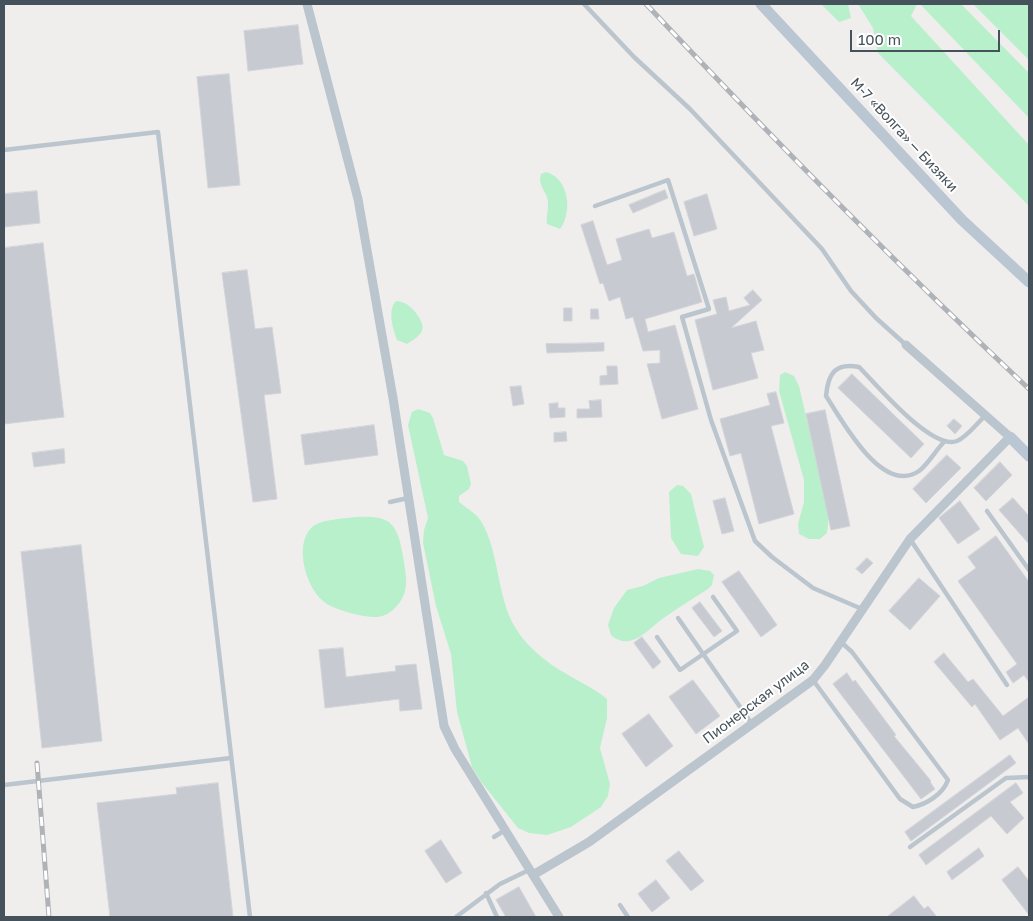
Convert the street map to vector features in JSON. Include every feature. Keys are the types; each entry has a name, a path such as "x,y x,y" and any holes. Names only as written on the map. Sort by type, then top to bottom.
{"main road":[{"name":"М-7 «Волга» — Бизяки","path":"761,4 962,220 1029,282"},
{"path":"1010,437 1029,456"}],"street":[{"path":"307,4 358,199 444,726 455,748 559,917"},
{"path":"906,345 1010,437"},
{"name":"Пионерская улица","path":"531,873 589,842 813,680 910,540 1010,437"}],"lane":[{"path":"584,4 634,57 690,108 822,249 851,291 906,345"},
{"path":"4,150 158,132 250,917"},
{"path":"595,206 668,180 709,309 682,317 711,420 755,541 772,557 813,588 862,608"},
{"path":"944,442 919,471 906,476 881,469 871,460 826,396 827,382 836,369 847,365 859,367 927,433 944,442 958,441 986,415"},
{"path":"390,502 408,498"},
{"path":"987,511 1029,570"},
{"path":"910,540 1007,685"},
{"path":"657,637 680,670 737,631 713,597"},
{"path":"678,618 752,724"},
{"path":"813,680 900,799 912,808 923,805 945,789 948,780 852,652 841,642"},
{"path":"4,785 231,758"},
{"path":"910,847 1006,778 1029,777"},
{"path":"494,837 505,830"},
{"path":"456,917 486,893 531,873"},
{"path":"486,893 497,917"},
{"path":"620,905 628,917"}],"green space":[{"path":"821,4 848,4 851,18 839,22"},
{"path":"858,4 917,4 911,16 1029,145 1029,206 878,53 873,28"},
{"path":"920,4 961,4 1029,73 1029,118"},
{"path":"973,4 1029,4 1029,60"},
{"path":"546,172 554,175 560,181 566,196 567,214 560,229 547,224 548,200 540,179 541,174"},
{"path":"396,301 410,306 422,323 423,327 420,334 407,344 397,340 393,325 391,315"},
{"path":"785,372 794,376 799,386 829,516 827,533 820,539 809,539 799,534 798,524 804,502 804,480 779,391 780,375"},
{"path":"418,409 430,413 433,418 444,455 463,461 467,466 471,484 469,489 459,496 459,502 477,516 490,540 504,601 519,634 530,647 551,664 607,699 607,718 600,748 610,784 608,796 601,807 571,827 547,835 529,833 518,828 482,783 472,767 457,712 451,654 436,606 423,543 424,530 428,518 408,425 412,412"},
{"path":"677,485 683,486 691,494 704,547 698,556 681,554 671,538 669,492"},
{"path":"355,517 374,517 383,519 391,524 396,531 403,556 406,584 403,597 394,609 380,617 358,615 341,610 323,601 312,586 304,566 303,545 311,528 325,521"},
{"path":"698,569 710,571 714,575 712,585 708,589 670,613 640,637 626,641 618,640 611,635 608,625 614,608 627,590 643,586 659,578"}],"building":[{"path":"298,25 303,64 248,71 244,31"},
{"path":"229,74 240,185 208,188 197,77"},
{"path":"665,190 668,198 633,213 629,205"},
{"path":"37,191 40,223 4,227 4,194"},
{"path":"707,194 717,229 694,236 684,202"},
{"path":"593,221 607,265 622,260 616,239 649,229 652,238 674,232 687,276 694,274 702,302 645,319 648,332 675,325 698,409 662,419 647,364 660,363 660,350 643,351 633,317 626,319 620,297 609,301 603,283 600,284 581,225"},
{"path":"43,243 64,417 4,424 4,248"},
{"path":"247,270 255,329 272,327 281,393 264,395 277,499 253,502 222,273"},
{"path":"753,290 762,300 731,328 756,321 764,350 751,353 758,378 713,390 695,320 717,314 713,300 726,297 729,311 750,305 744,298"},
{"path":"564,308 572,308 572,321 564,321"},
{"path":"591,309 598,309 599,319 591,319"},
{"path":"604,343 604,351 547,353 546,344"},
{"path":"607,366 617,366 618,384 600,385 600,376 607,375"},
{"path":"852,374 924,444 911,458 838,388"},
{"path":"521,386 524,404 513,406 510,387"},
{"path":"776,392 784,423 771,426 794,514 759,524 741,453 730,456 720,419 770,405 767,394"},
{"path":"601,400 602,417 577,418 577,409 590,409 589,401"},
{"path":"558,403 558,408 565,408 565,417 550,418 549,404"},
{"path":"825,410 850,526 831,530 806,414"},
{"path":"954,419 962,426 955,434 947,426"},
{"path":"374,425 378,455 305,465 301,435"},
{"path":"566,432 567,441 554,442 554,433"},
{"path":"64,449 65,463 34,467 32,453"},
{"path":"947,455 961,468 926,503 913,489"},
{"path":"1000,462 1012,475 986,501 974,488"},
{"path":"725,498 734,531 722,534 713,501"},
{"path":"1013,498 1029,516 1029,544 999,510"},
{"path":"960,501 980,529 958,544 939,518"},
{"path":"996,536 1029,582 1029,682 1024,675 1013,683 1006,672 1017,664 958,581 976,568 968,557"},
{"path":"81,545 102,741 42,748 21,552"},
{"path":"867,558 873,563 862,574 856,569"},
{"path":"739,571 777,625 761,637 722,582"},
{"path":"919,578 940,596 910,630 889,611"},
{"path":"700,602 722,631 714,637 692,608"},
{"path":"642,637 661,662 653,669 634,643"},
{"path":"343,648 346,677 396,671 395,666 416,664 422,709 400,711 399,699 325,708 319,650"},
{"path":"944,653 968,682 973,679 1003,716 1029,697 1029,744 1018,728 1000,740 975,704 972,707 934,662"},
{"path":"847,673 853,682 855,680 896,735 894,736 931,781 935,789 921,799 833,684"},
{"path":"693,680 720,716 696,734 669,697"},
{"path":"649,714 673,746 646,767 622,734"},
{"path":"1010,755 1016,763 911,841 905,832"},
{"path":"218,783 233,917 110,917 97,803 177,794 176,788"},
{"path":"1016,783 1023,793 1010,802 1024,818 1007,834 991,816 926,865 919,855"},
{"path":"441,840 462,873 446,883 425,851"},
{"path":"979,848 984,856 952,880 947,872"},
{"path":"679,851 704,881 691,891 666,861"},
{"path":"1018,867 1029,881 1029,915 1002,880"},
{"path":"656,880 670,898 652,912 638,894"},
{"path":"519,887 536,917 506,917 496,900"},
{"path":"914,896 924,909 928,906 937,917 887,917"}],"railway":[{"path":"646,4 834,200 1029,389"},
{"path":"37,763 49,917"}]}
